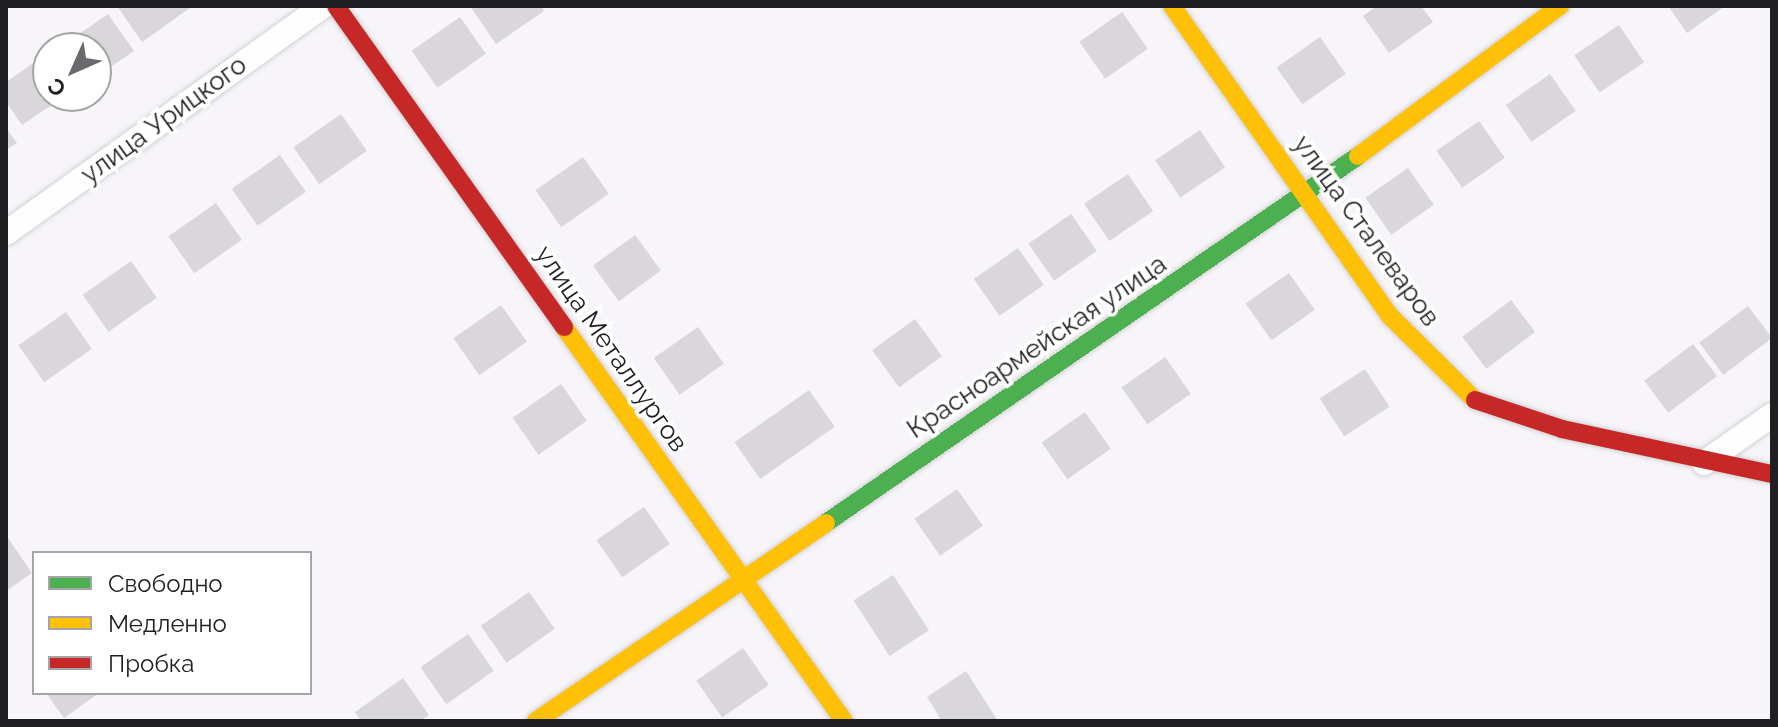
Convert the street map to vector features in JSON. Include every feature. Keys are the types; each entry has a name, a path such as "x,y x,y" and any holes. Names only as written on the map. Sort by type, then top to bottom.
{"street":[{"name":"улица Урицкого","path":"6,233 323,6"},
{"name":"улица Металлургов","path":"336,6 844,721"},
{"name":"улица Сталеваров","path":"1172,6 1307,194 1389,315 1470,398 1562,429 1704,463 1772,474"},
{"name":"Красноармейская улица","path":"536,721 1307,194 1560,6"},
{"path":"1704,463 1772,415"}],"building":[{"path":"117,6 189,6 190,8 142,42"},
{"path":"470,6 541,6 544,11 496,44"},
{"path":"1377,6 1421,6 1433,22 1389,53 1363,16"},
{"path":"1668,6 1725,6 1687,33"},
{"path":"1122,12 1148,49 1105,79 1079,42"},
{"path":"108,14 134,51 112,66 112,32 82,32"},
{"path":"460,17 486,54 437,88 412,51"},
{"path":"1619,25 1644,62 1599,93 1574,55"},
{"path":"1320,37 1346,74 1302,104 1277,67"},
{"path":"32,64 32,112 41,112 22,125 6,102 6,82"},
{"path":"1550,74 1576,111 1532,142 1506,105"},
{"path":"341,114 367,151 319,184 293,147"},
{"path":"1479,121 1505,158 1462,188 1436,151"},
{"path":"6,128 17,143 6,150"},
{"path":"1200,130 1225,167 1180,198 1155,160"},
{"path":"280,155 306,192 257,226 232,189"},
{"path":"583,157 609,194 561,227 535,190"},
{"path":"1408,168 1434,205 1391,235 1365,198"},
{"path":"1128,174 1153,211 1109,241 1084,204"},
{"path":"216,203 242,240 194,273 168,236"},
{"path":"1071,214 1097,251 1054,281 1028,244"},
{"path":"635,235 661,271 619,301 593,266"},
{"path":"1018,248 1044,285 1000,316 974,279"},
{"path":"131,261 157,298 108,332 83,295"},
{"path":"1289,273 1315,310 1271,340 1246,303"},
{"path":"1511,300 1535,332 1486,369 1462,337"},
{"path":"501,305 527,342 479,375 453,338"},
{"path":"1748,306 1772,338 1723,375 1699,343"},
{"path":"66,312 92,349 44,382 18,345"},
{"path":"915,319 942,356 899,387 872,350"},
{"path":"698,327 724,364 680,395 654,358"},
{"path":"1693,344 1717,376 1668,413 1644,381"},
{"path":"1165,357 1191,394 1147,424 1122,387"},
{"path":"1365,369 1390,407 1344,436 1320,398"},
{"path":"561,384 587,421 538,455 513,418"},
{"path":"809,390 835,427 760,479 734,442"},
{"path":"1085,412 1111,449 1067,479 1042,442"},
{"path":"957,489 983,526 940,556 914,519"},
{"path":"644,507 670,544 622,577 596,540"},
{"path":"6,535 32,573 6,591"},
{"path":"893,575 929,630 890,656 854,601"},
{"path":"529,592 555,629 506,663 481,626"},
{"path":"468,634 494,671 446,704 420,667"},
{"path":"743,648 769,685 722,718 696,681"},
{"path":"966,671 998,721 942,721 927,697"},
{"path":"403,678 429,715 420,721 361,721 355,712"},
{"path":"47,695 96,695 64,718"}],"traffic: fast":[{"path":"826,523 1358,156"}],"traffic: slow":[{"path":"1172,6 1389,315 1475,400"},
{"path":"1358,156 1560,6"},
{"path":"564,327 844,721"},
{"path":"536,721 826,523"}],"traffic: jam":[{"path":"336,6 564,327"},
{"path":"1475,400 1562,429 1772,474"}]}
